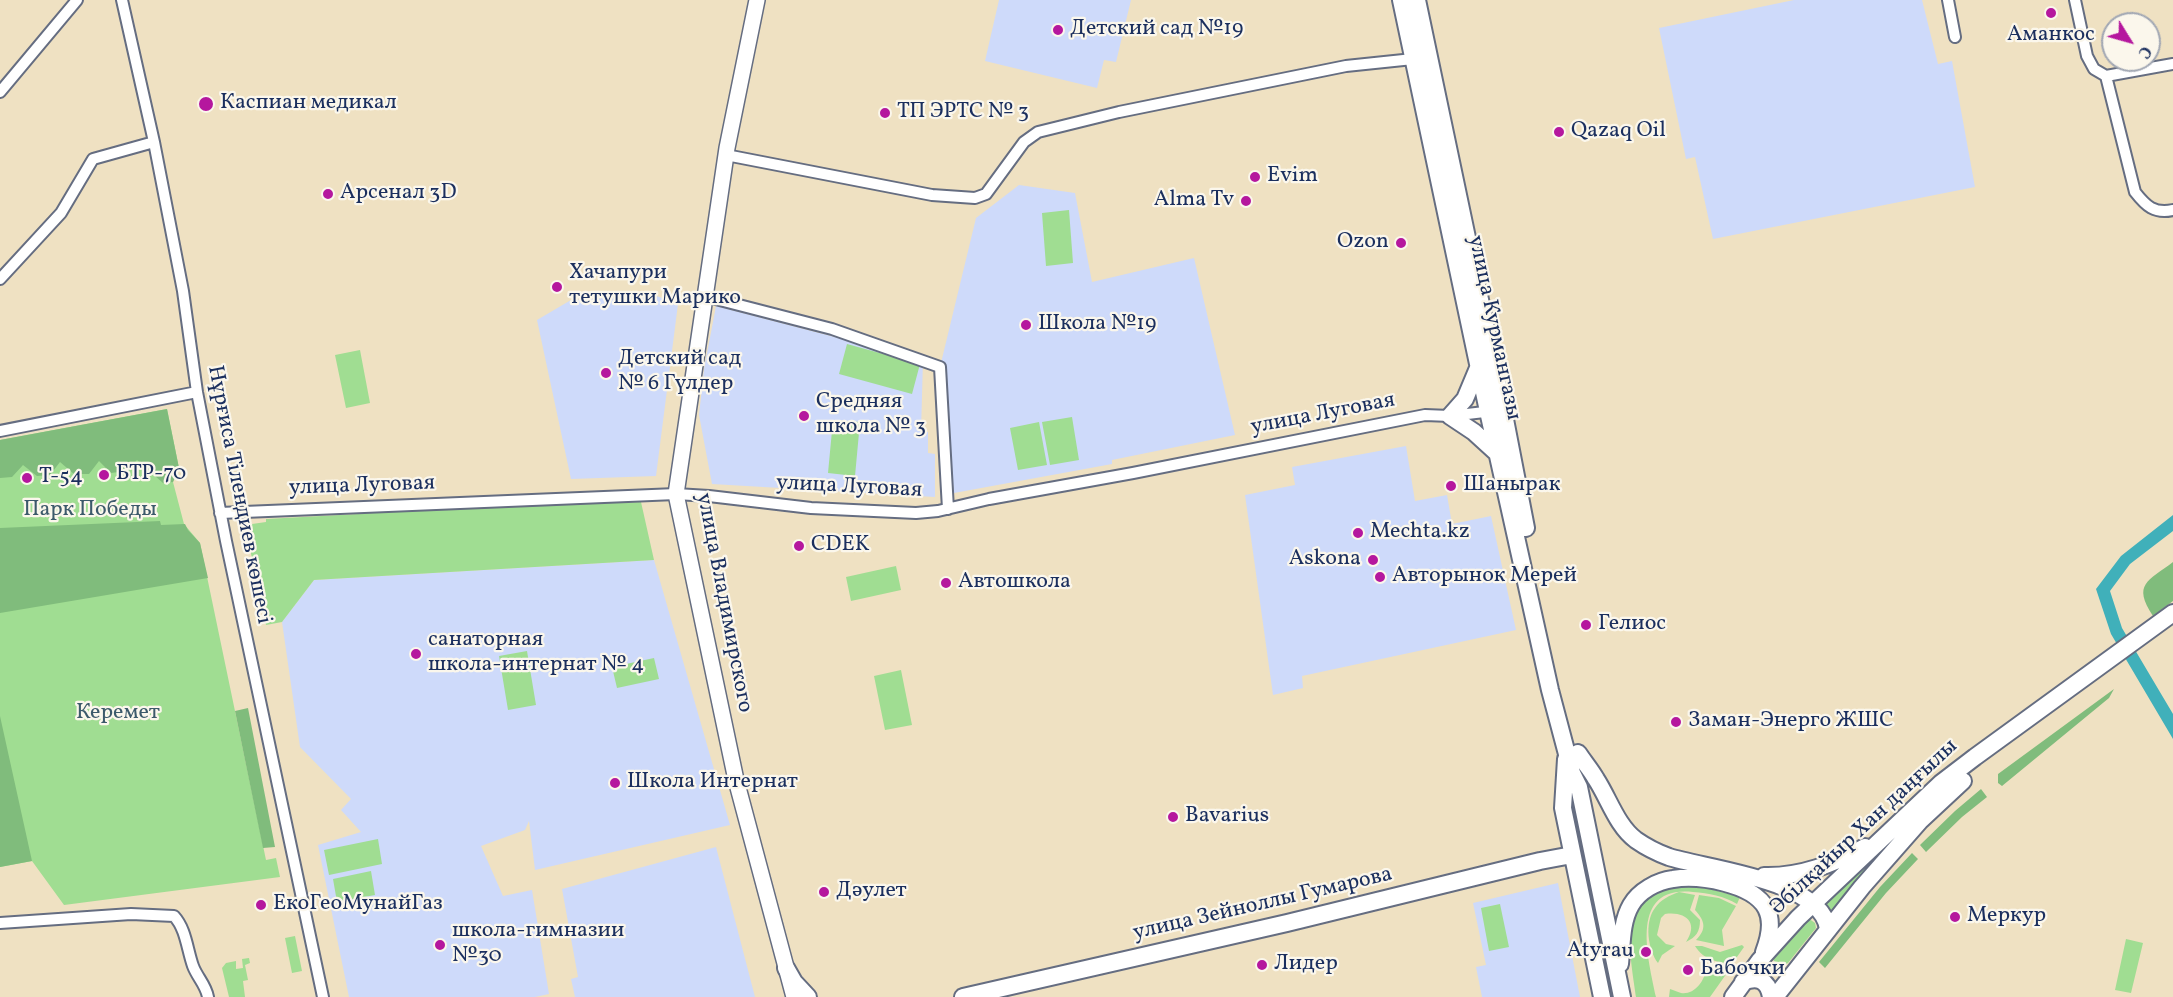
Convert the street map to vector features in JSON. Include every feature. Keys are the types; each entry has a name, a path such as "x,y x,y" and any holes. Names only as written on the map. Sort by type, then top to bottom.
{"main road":[{"name":"улица Курмангазы","path":"1401,0 1478,368 1495,410 1497,453 1515,502"},
{"name":"улица Курмангазы","path":"1417,0 1495,410 1551,669 1573,753 1581,771 1579,787 1620,990"},
{"path":"1478,368 1465,399 1450,416 1474,432 1497,453"},
{"name":"Әбілқайыр Хан даңғылы","path":"1773,997 1913,829 1950,791 2148,639 2173,613"},
{"name":"Әбілқайыр Хан даңғылы","path":"2148,639 2173,627"},
{"name":"Әбілқайыр Хан даңғылы","path":"1733,997 1760,960 1812,904 1926,797 1975,757 2106,670"},
{"path":"1602,997 1563,808 1563,782 1573,753 1596,779 1617,816 1635,839 1650,849 1669,857 1752,876 1798,894 1812,904 1827,920 1828,929"},
{"path":"1752,876 1782,877 1816,870 1887,835"},
{"name":"улица Зейноллы Гумарова","path":"963,997 1572,855"},
{"path":"1620,990 1624,924 1631,904 1645,889 1671,879 1688,878 1735,885 1757,898 1766,908 1770,922 1768,943 1760,960"},
{"path":"786,968 788,997"},
{"path":"786,968 794,982 808,997"},
{"path":"1743,982 1753,978 1761,981 1773,997"}],"street":[{"path":"0,92 77,0"},
{"name":"Нұрғиса Тілендиев көшесі","path":"122,0 154,142 183,291 197,392 220,513 323,997"},
{"name":"улица Владимирского","path":"757,0 726,155 676,494 736,780 794,997"},
{"path":"1948,0 1955,37"},
{"path":"2075,0 2087,56 2094,69 2106,76 2173,64"},
{"path":"726,155 932,195 975,198 986,194 1024,142 1038,132 1119,112 1346,66 1413,59"},
{"path":"2106,76 2135,192 2145,205 2162,213 2173,210"},
{"path":"0,279 61,213 93,159 154,142"},
{"path":"704,296 832,329 940,368 948,509"},
{"path":"0,431 197,392"},
{"name":"улица Луговая","path":"220,513 676,494 811,508 916,513 948,509 989,499 1425,415 1450,416 1495,410"},
{"path":"0,923 130,914 174,916 180,922 194,968 208,997"}],"shaded area":[{"name":"Детский сад №19","path":"999,0 1131,0 1116,62 1104,60 1097,88 985,61"},
{"path":"1794,0 1922,0 1938,64 1952,61 1975,187 1713,239 1695,157 1686,159 1659,28"},
{"name":"Школа №19","path":"1019,185 1075,193 1092,282 1194,258 1235,435 1112,460 1112,464 954,493 940,367 976,218"},
{"path":"654,295 678,304 656,476 571,479 537,320 571,300"},
{"path":"716,306 923,360 921,432 928,432 928,453 935,454 935,497 712,484 699,415 704,369"},
{"name":"Авторынок Мерей","path":"1406,446 1415,501 1447,495 1452,524 1491,516 1516,630 1302,676 1303,688 1273,695 1245,495 1295,485 1292,467"},
{"path":"654,560 730,825 535,870 529,821 525,830 481,846 503,896 532,890 549,994 535,997 349,997 318,845 361,832 341,810 351,799 300,747 282,622 314,580"},
{"path":"716,847 755,997 575,997 571,979 578,977 562,889"},
{"path":"1558,883 1580,997 1482,997 1476,967 1486,965 1473,903"}],"green space":[{"path":"1069,210 1073,263 1046,266 1042,213"},
{"path":"847,344 920,364 912,394 839,374"},
{"path":"360,350 370,403 346,408 335,355"},
{"name":"Керемет","path":"167,409 179,468 173,482 184,524 200,543 266,860 276,858 280,877 64,905 32,861 0,867 0,440"},
{"path":"167,409 179,468 173,482 163,483 137,460 126,471 111,473 99,461 89,474 74,474 60,462 50,475 37,476 23,465 12,477 0,478 0,440"},
{"path":"1072,417 1079,460 1050,465 1042,422"},
{"path":"833,420 860,422 855,476 828,473"},
{"path":"1039,422 1047,465 1018,470 1010,428"},
{"path":"641,502 654,560 314,580 282,622 266,625 245,525 266,522 266,519 358,514 360,511"},
{"path":"160,521 161,525 185,524 200,543 208,578 0,613 0,528"},
{"path":"2173,562 2173,601 2153,616 2144,597 2146,584"},
{"path":"896,566 901,590 851,601 846,577"},
{"path":"527,651 536,705 508,710 499,656"},
{"path":"654,658 659,679 617,688 612,667"},
{"path":"901,670 912,725 885,730 874,676"},
{"path":"2114,689 2109,698 2002,786 1998,783 1998,774"},
{"path":"248,708 275,847 263,848 235,711"},
{"path":"0,716 32,861 0,867"},
{"path":"1981,789 1987,797 1962,817 1926,852 1920,845"},
{"path":"1916,822 1832,915 1822,904"},
{"path":"378,839 382,864 329,875 324,850"},
{"path":"1912,853 1918,859 1886,893 1825,968 1819,962 1880,887"},
{"path":"371,871 375,895 337,902 333,879"},
{"path":"1683,882 1740,897 1737,904 1716,895 1693,892 1672,893 1659,900 1651,912 1647,927 1649,963 1656,997 1636,997 1630,941 1633,912 1638,901 1647,893"},
{"path":"1679,892 1695,895 1690,910 1700,920 1699,928 1695,936 1686,942 1691,929 1688,920 1679,914 1665,914 1661,918 1657,935 1666,944 1675,946 1662,955 1658,963 1650,944 1649,921 1660,903"},
{"path":"1699,895 1719,898 1736,906 1722,930 1724,946 1696,940 1703,929 1703,921 1695,910"},
{"path":"1500,904 1509,947 1489,951 1481,908"},
{"path":"1808,918 1815,923 1816,928 1788,963 1784,965 1774,961 1773,957"},
{"path":"295,936 302,971 292,973 285,938"},
{"path":"2126,939 2143,943 2131,993 2115,990"},
{"path":"1742,945 1744,947 1732,964 1711,960 1695,946 1720,952"},
{"path":"249,958 250,963 245,965 248,980 243,981 245,997 229,997 222,968 226,963 236,961 236,969 243,968 242,959"},
{"path":"1706,970 1713,973 1727,973 1710,997 1669,997 1670,989 1681,993 1694,990 1701,983"}],"water":[{"path":"2173,515 2173,531 2130,564 2110,591 2122,628 2173,714 2173,739 2111,634 2096,589 2121,556"}],"place":[{"name":"Аманкос","path":"2051,13"},
{"name":"Детский сад №19","path":"1058,30"},
{"name":"Каспиан медикал","path":"206,104"},
{"name":"ТП ЭРТС № 3","path":"885,113"},
{"name":"Qazaq Oil","path":"1559,132"},
{"name":"Evim","path":"1255,177"},
{"name":"Арсенал 3D","path":"328,194"},
{"name":"Alma Tv","path":"1246,201"},
{"name":"Ozon","path":"1401,243"},
{"name":"Хачапури тетушки Марико","path":"557,287"},
{"name":"Школа №19","path":"1026,325"},
{"name":"Детский сад № 6 Гүлдер","path":"606,373"},
{"name":"Средняя школа № 3","path":"804,416"},
{"name":"БТР-70","path":"104,475"},
{"name":"Т-54","path":"27,478"},
{"name":"Шанырак","path":"1451,486"},
{"name":"Mechta.kz","path":"1358,533"},
{"name":"CDEK","path":"799,546"},
{"name":"Askona","path":"1373,560"},
{"name":"Авторынок Мерей","path":"1380,577"},
{"name":"Автошкола","path":"946,583"},
{"name":"Гелиос","path":"1586,625"},
{"name":"санаторная школа-интернат № 4","path":"416,654"},
{"name":"Заман-Энерго ЖШС","path":"1676,722"},
{"name":"Школа Интернат","path":"615,783"},
{"name":"Bavarius","path":"1173,817"},
{"name":"Дәулет","path":"824,892"},
{"name":"ЕкоГеоМунайГаз","path":"261,905"},
{"name":"Меркур","path":"1955,917"},
{"name":"школа-гимназии №30","path":"440,945"},
{"name":"Atyrau","path":"1646,952"},
{"name":"Лидер","path":"1262,965"},
{"name":"Бабочки","path":"1688,970"}],"park label":[{"name":"Парк Победы","path":"90,511"}]}
